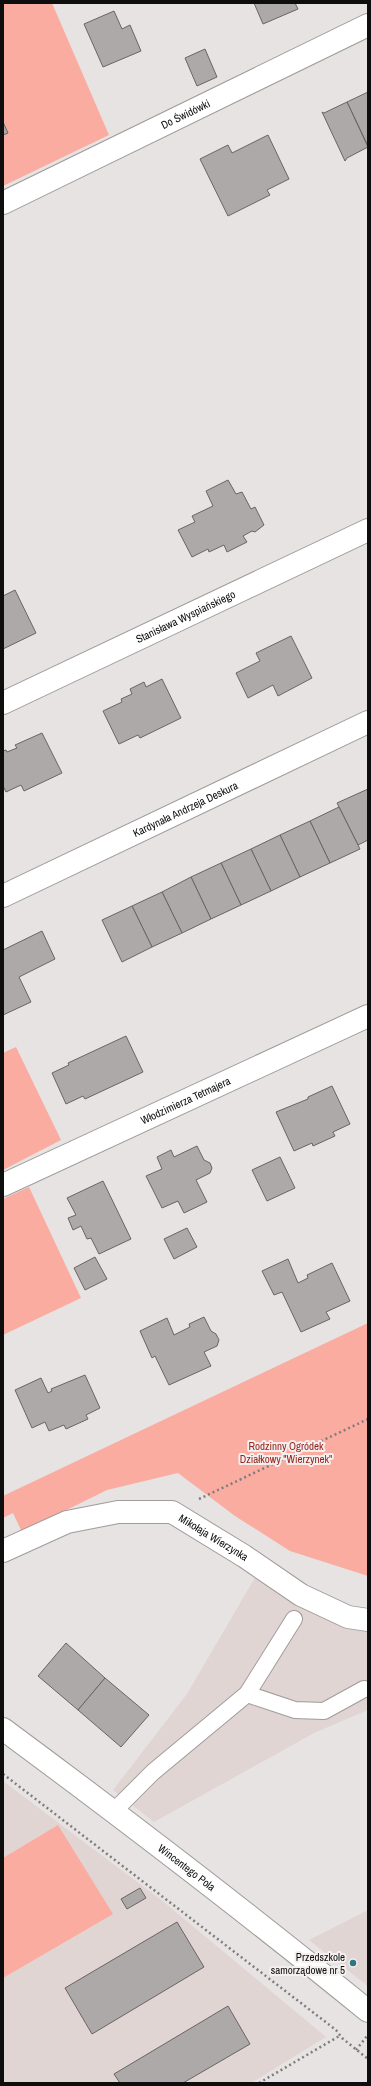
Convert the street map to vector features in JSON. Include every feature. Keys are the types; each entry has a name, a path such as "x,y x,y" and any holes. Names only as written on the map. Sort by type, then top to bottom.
{"street":[{"name":"Do Świdówki","path":"3,203 368,25"},
{"name":"Stanisława Wyspiańskiego","path":"3,703 368,530"},
{"name":"Kardynała Andrzeja Deskura","path":"3,896 368,722"},
{"name":"Włodzimierza Tetmajera","path":"3,1185 368,1016"},
{"name":"Mikołaja Wierzynka","path":"3,1551 67,1522 118,1512 172,1512 244,1556 301,1595 348,1617 368,1620"},
{"name":"Wincentego Pola","path":"3,1728 114,1811 368,2011"}],"lane":[{"path":"114,1811 153,1772 248,1694 294,1619"},
{"path":"248,1694 295,1710 324,1711 364,1689"}],"path":[{"path":"172,1512 368,1419"},
{"path":"3,1774 124,1865 251,1966 336,2030 356,2050 368,2059"},
{"path":"356,2050 368,2035"},
{"path":"259,2083 341,2036"}],"shaded area":[{"path":"257,1574 311,1612 368,1626 368,1710 314,1733 154,1822 113,1790 187,1694"},
{"path":"3,1781 165,1903 326,2037 251,2083 3,2083"},
{"name":"Przedszkole samorządowe nr 5","path":"368,1910 368,1986 309,1940"}],"green space":[{"path":"3,3 52,3 109,135 3,186"},
{"path":"16,1047 61,1140 3,1170 3,1053"},
{"path":"29,1187 81,1298 3,1335 3,1199"},
{"name":"Rodzinny Ogródek Działkowy \"Wierzynek\"","path":"368,1323 368,1576 290,1551 235,1516 178,1473 107,1490 22,1532 13,1513 3,1518 3,1496"},
{"path":"58,1825 113,1914 3,1978 3,1858"}],"building":[{"path":"254,3 295,3 298,9 263,24"},
{"path":"114,11 122,29 130,25 141,51 103,67 84,24"},
{"path":"205,49 217,77 197,86 185,58"},
{"path":"368,92 368,146 347,102"},
{"path":"347,102 368,147 347,158 345,161 322,112 324,113"},
{"path":"3,122 8,133 3,135"},
{"path":"268,135 289,179 267,190 270,195 228,216 200,159 228,145 232,153"},
{"path":"228,480 236,494 242,492 251,509 255,507 264,525 255,532 252,531 243,536 247,542 227,552 224,545 209,552 208,549 192,557 178,530 195,522 192,516 213,506 206,491"},
{"path":"15,590 36,633 3,649 3,596"},
{"path":"291,636 312,678 278,696 273,685 248,698 236,673 260,661 256,653"},
{"path":"162,679 181,718 140,738 138,735 119,744 103,711 122,702 121,699 132,694 130,689 144,682 146,687"},
{"path":"42,733 62,773 24,791 21,785 6,792 3,786 3,751 6,750 7,752 17,748 15,745"},
{"path":"368,789 368,840 358,845 337,803"},
{"path":"339,807 360,849 330,863 310,821"},
{"path":"310,821 330,863 300,877 280,835"},
{"path":"280,835 300,877 271,891 251,849"},
{"path":"251,849 271,891 241,905 221,863"},
{"path":"221,863 241,905 211,919 191,877"},
{"path":"191,877 211,919 182,933 162,892"},
{"path":"162,892 182,933 152,947 132,906"},
{"path":"132,906 152,947 122,962 102,920"},
{"path":"42,931 55,959 19,977 31,1002 3,1015 3,950"},
{"path":"126,1036 143,1072 85,1099 83,1096 66,1104 52,1073 69,1065 68,1063"},
{"path":"332,1086 350,1124 333,1132 335,1136 313,1146 312,1143 294,1151 276,1112 308,1099 308,1097"},
{"path":"197,1146 204,1160 210,1163 212,1168 210,1173 196,1180 207,1202 184,1213 178,1201 162,1208 146,1176 162,1169 157,1157 171,1150 174,1157"},
{"path":"280,1157 295,1188 267,1201 252,1170"},
{"path":"103,1181 131,1239 99,1254 91,1238 87,1239 81,1226 73,1230 68,1218 76,1215 67,1198"},
{"path":"187,1228 197,1247 174,1259 164,1239"},
{"path":"95,1257 107,1279 85,1290 74,1268"},
{"path":"288,1259 298,1283 308,1278 307,1275 332,1263 350,1301 326,1312 330,1319 301,1332 282,1292 274,1295 262,1271"},
{"path":"204,1317 211,1331 216,1334 219,1340 217,1346 204,1352 211,1366 169,1385 155,1356 152,1358 140,1331 167,1318 174,1335 190,1327 189,1324"},
{"path":"85,1375 100,1408 86,1415 88,1419 66,1429 64,1425 49,1431 45,1422 32,1428 15,1390 41,1378 48,1393 52,1391 51,1389"},
{"path":"66,1643 105,1678 78,1710 38,1676"},
{"path":"105,1678 149,1715 121,1747 78,1710"},
{"path":"140,1888 146,1898 127,1909 121,1899"},
{"path":"177,1922 204,1967 92,2034 65,1988"},
{"path":"228,2006 250,2044 183,2083 120,2083 114,2074"}],"place":[{"name":"Przedszkole samorządowe nr 5","path":"353,1963"}]}
